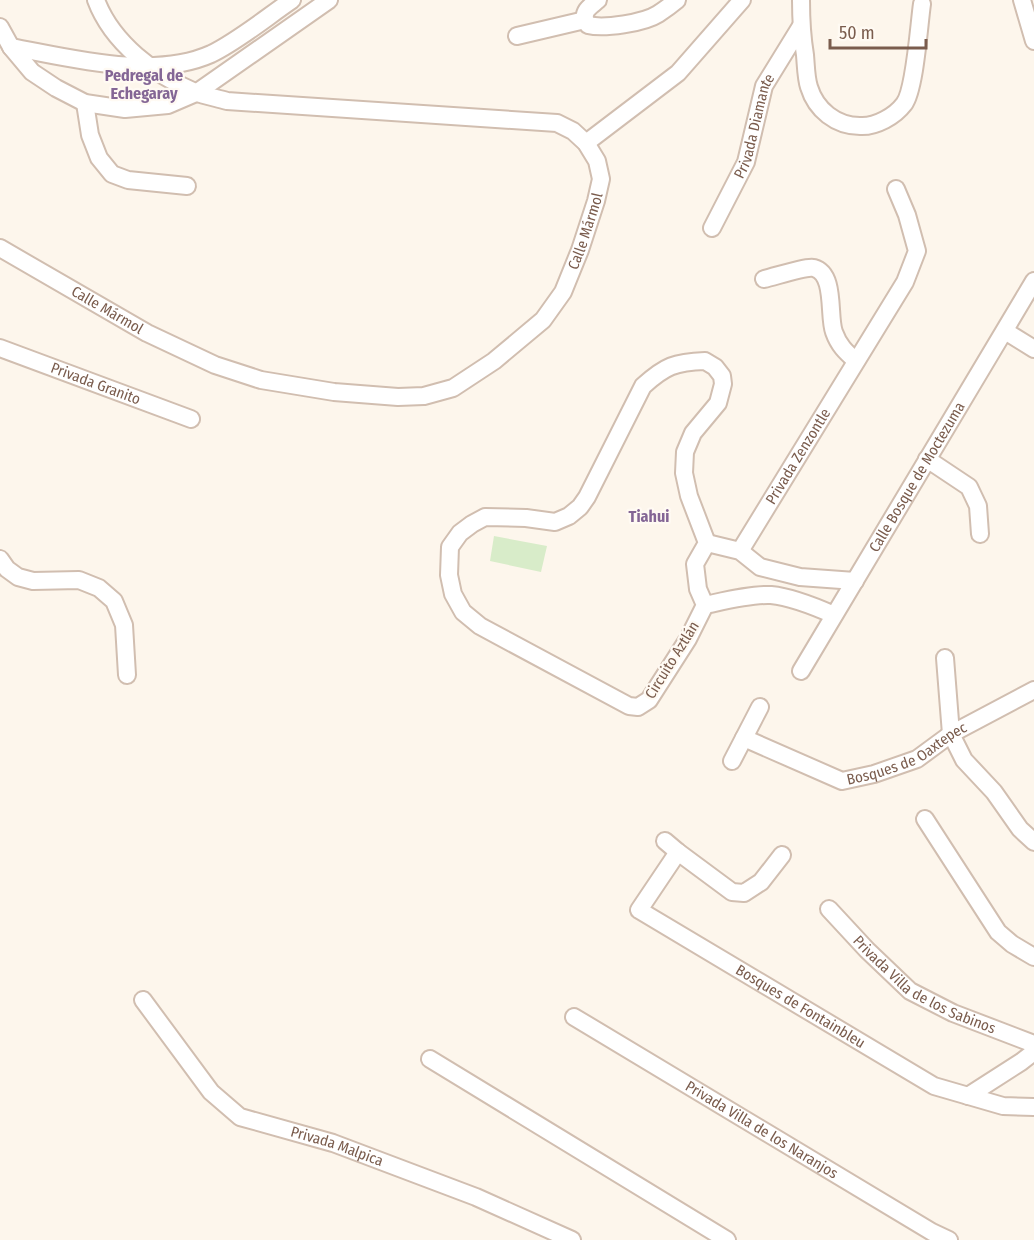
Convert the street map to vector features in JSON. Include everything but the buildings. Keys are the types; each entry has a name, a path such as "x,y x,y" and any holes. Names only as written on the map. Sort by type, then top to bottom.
{"street":[{"path":"96,0 99,9 119,38 148,66"},
{"path":"11,46 116,65 148,66 181,62 209,55 225,47 291,0"},
{"path":"0,27 11,46 33,72 56,88 85,104 125,109 168,105 196,93 329,0"},
{"path":"598,0 587,9 584,15 588,25 602,27 642,21 657,15 677,0"},
{"path":"586,143 678,73 742,0"},
{"path":"801,0 801,26 808,86 814,99 834,120 862,127 877,124 905,104 911,89 922,4"},
{"path":"1022,0 1034,41"},
{"path":"517,36 585,21"},
{"name":"Privada Diamante","path":"712,228 746,162 764,86 801,26"},
{"name":"Calle Mármol","path":"0,248 147,333 215,365 261,380 334,392 398,397 424,396 453,388 494,361 543,320 563,292 580,250 601,179 597,162 586,143 573,131 558,123 227,100 196,93 148,66"},
{"path":"85,104 90,135 99,158 112,174 128,180 187,186"},
{"name":"Privada Zenzontle","path":"740,551 905,282 917,251 907,215 896,189"},
{"path":"764,279 814,268 824,275 829,291 833,331 842,349 856,362"},
{"name":"Calle Bosque de Moctezuma","path":"801,671 1034,281"},
{"path":"1005,332 1034,349"},
{"name":"Privada Granito","path":"0,348 191,419"},
{"name":"Circuito Aztlán","path":"705,361 715,367 722,376 723,384 718,404 693,433 685,452 684,473 689,496 707,543 696,564 698,589 705,605 688,639 649,700 638,707 629,706 480,626 463,612 453,594 449,575 450,547 460,533 472,524 485,518 526,518 555,522 569,516 580,507 643,386 669,366 686,362 705,361"},
{"path":"927,459 969,487 978,507 980,534"},
{"path":"707,543 740,551 760,567 800,578 855,581"},
{"path":"0,559 7,569 18,577 33,581 79,580 99,588 114,601 124,625 127,675"},
{"path":"705,605 771,595 807,603 834,615"},
{"path":"945,658 951,734 964,759 994,792 1020,829 1034,842"},
{"name":"Bosques de Oaxtepec","path":"744,738 842,781 874,774 917,759 951,734 1034,690"},
{"path":"732,761 760,707"},
{"path":"924,819 998,932 1012,944 1034,957"},
{"path":"665,841 732,892 744,893 761,882 782,855"},
{"name":"Bosques de Fontainbleu","path":"678,852 639,910 934,1086 1003,1106 1034,1107"},
{"name":"Privada Villa de los Sabinos","path":"829,909 910,991 953,1012 1034,1044"},
{"name":"Privada Malpica","path":"143,1000 211,1092 240,1117 333,1143 476,1197 572,1240"},
{"name":"Privada Villa de los Naranjos","path":"574,1017 932,1232 949,1240"},
{"path":"968,1096 1034,1052"},
{"path":"430,1059 727,1240"}],"green space":[{"path":"494,536 547,546 541,572 490,561"}],"district":[{"name":"Pedregal de Echegaray","path":"144,84"},
{"name":"Tiahui","path":"649,516"}]}
